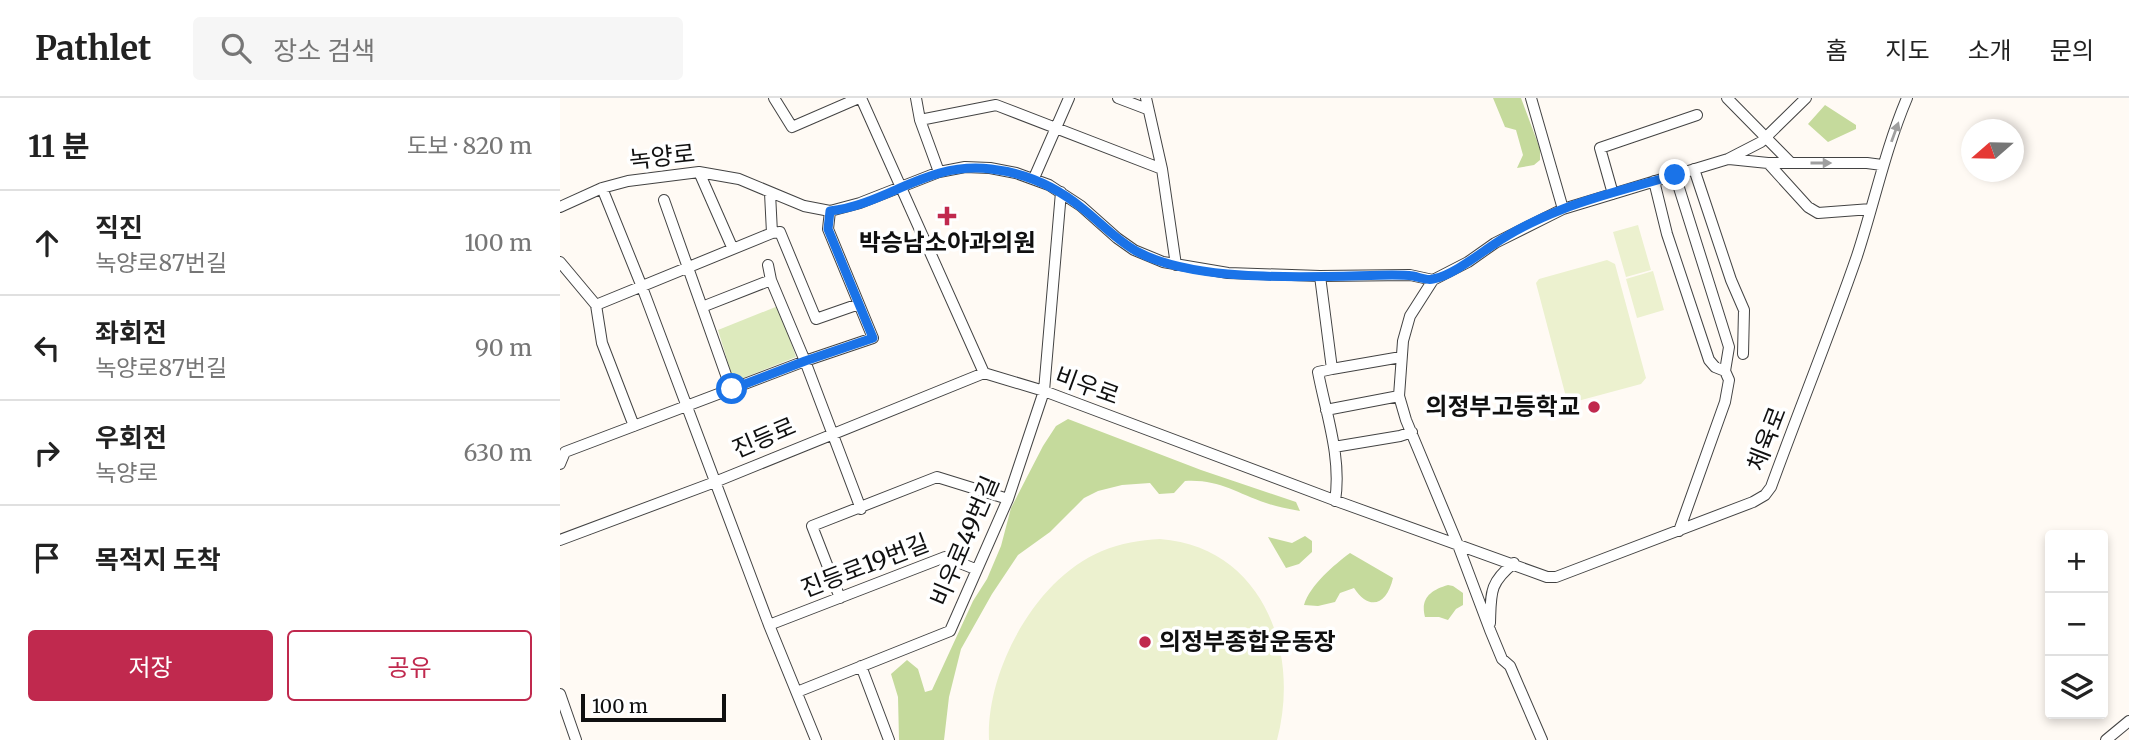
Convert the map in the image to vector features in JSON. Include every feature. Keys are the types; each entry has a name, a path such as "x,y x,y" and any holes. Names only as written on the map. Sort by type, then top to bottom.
{"street":[{"path":"774,98 792,127 860,98 984,373"},
{"path":"916,98 920,120 939,172"},
{"path":"1034,178 1069,98"},
{"path":"1118,98 1147,109"},
{"path":"1146,98 1162,169 1175,265"},
{"path":"1531,98 1563,209"},
{"path":"1727,98 1791,163"},
{"path":"1542,740 1510,666 1503,659 1490,630 1399,396 1403,341 1410,316 1433,280 1468,262 1495,243 1563,209 1728,159 1766,138 1806,98"},
{"name":"체육로","path":"1458,545 1556,578 1765,495 1771,487 1837,314 1871,209 1882,165 1907,98"},
{"path":"920,120 996,105 1162,169"},
{"path":"1613,194 1600,148 1698,115"},
{"path":"1728,159 1768,163 1882,165"},
{"path":"1768,163 1808,207 1818,213 1871,209"},
{"name":"녹양로","path":"560,207 602,188 642,179 699,172 739,179 804,206 830,211 860,203 939,172 965,167 990,168 1034,178 1061,192 1134,250 1175,265 1228,273 1410,275 1433,280"},
{"path":"1694,169 1731,280 1744,310 1743,354"},
{"path":"699,172 732,247"},
{"path":"1675,175 1729,347 1725,371 1729,380 1725,402 1679,531"},
{"path":"1654,181 1667,234 1709,360 1715,367 1725,371"},
{"path":"602,188 769,625 816,740"},
{"path":"1044,391 1061,192"},
{"path":"771,193 772,233"},
{"path":"664,200 732,389"},
{"path":"560,464 565,452 873,338 828,229 830,211"},
{"path":"596,305 732,247 780,232 816,319 859,304"},
{"path":"560,262 596,305 602,343 634,426"},
{"path":"768,265 771,280 805,361 860,509"},
{"path":"1320,276 1332,369"},
{"path":"702,307 771,280"},
{"path":"1335,501 1338,482 1334,447 1318,372 1401,357"},
{"name":"비우로","path":"984,373 1044,391 1458,545"},
{"name":"진등로","path":"562,539 715,482 984,373"},
{"name":"비우로49번길","path":"797,692 950,631 1008,499 1044,391"},
{"path":"1326,410 1399,396"},
{"path":"1334,447 1412,432"},
{"path":"840,598 811,526 937,477 1008,499"},
{"path":"560,527 562,539"},
{"name":"진등로19번길","path":"769,625 945,557 975,569"},
{"path":"1490,630 1491,592 1499,576 1514,564"},
{"path":"861,666 889,740"},
{"path":"560,694 576,740"},
{"path":"2106,740 2129,721"}],"green space":[{"path":"1493,98 1521,98 1540,149 1540,160 1534,165 1517,168 1523,155 1516,130 1505,127"},
{"path":"1825,105 1856,125 1856,129 1828,142 1808,124"},
{"path":"1638,225 1651,270 1626,277 1613,232"},
{"path":"1607,260 1615,264 1646,378 1641,384 1574,402 1566,397 1536,283 1539,279"},
{"path":"1653,271 1664,310 1637,318 1626,279"},
{"path":"778,306 796,357 738,380 732,376 718,330"},
{"path":"1068,419 1201,470 1296,502 1300,511 1270,504 1218,484 1197,481 1185,481 1174,493 1159,494 1150,483 1122,485 1084,498 1050,532 1018,555 992,594 961,649 949,697 944,740 899,740 898,697 891,674 907,660 918,669 925,692 932,690 973,601 987,579 1001,546 1011,508 1043,446 1056,426"},
{"path":"1305,536 1312,541 1312,552 1299,564 1286,568 1268,537 1292,543"},
{"name":"의정부종합운동장","path":"1160,539 1195,546 1225,561 1248,582 1266,609 1277,639 1283,672 1283,706 1277,740 989,740 990,713 996,685 1006,657 1036,604 1056,582 1078,564 1102,551 1131,542"},
{"path":"1350,553 1393,578 1387,594 1377,602 1372,602 1360,596 1354,588 1340,593 1335,602 1318,606 1304,605 1317,583"},
{"path":"1448,585 1463,593 1463,605 1456,609 1448,620 1425,617 1424,605 1428,596"}],"place":[{"name":"박승남소아과의원","path":"947,216"},
{"name":"의정부고등학교","path":"1594,407"},
{"name":"의정부종합운동장","path":"1145,642"}],"route":[{"path":"732,389 873,338 828,229 830,211 860,203 939,172 965,167 990,168 1034,178 1081,206 1116,238 1134,250 1175,265 1228,273 1410,275 1433,280 1468,262 1495,243 1563,209 1675,175"}]}
